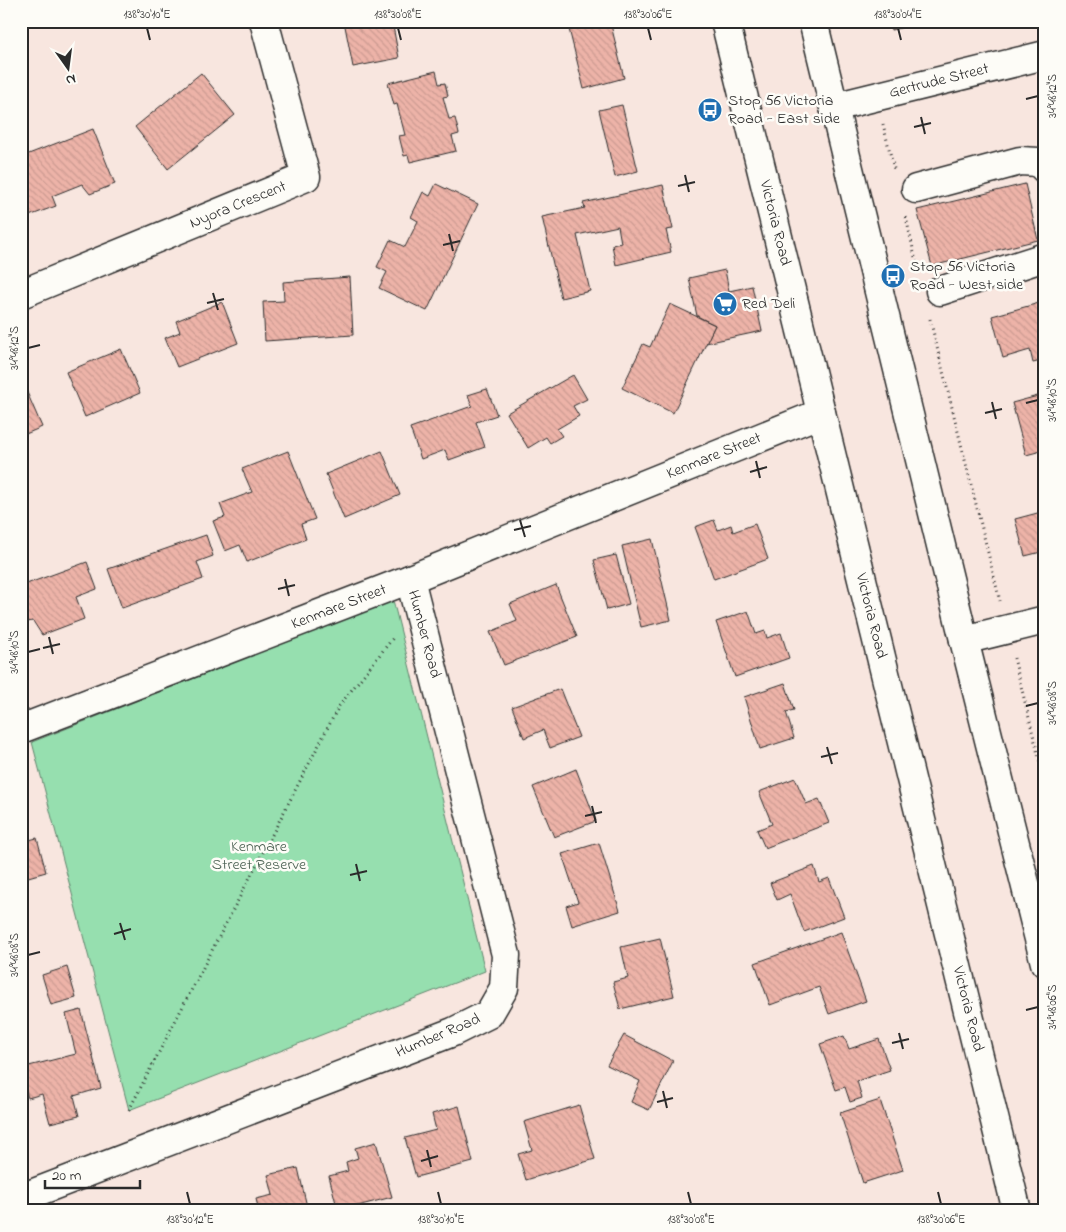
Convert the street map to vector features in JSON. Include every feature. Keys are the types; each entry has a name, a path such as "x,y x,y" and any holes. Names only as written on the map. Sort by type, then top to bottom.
{"main road":[{"name":"Nyora Crescent","path":"21,294 306,178 264,21"},
{"name":"Victoria Road","path":"725,21 1017,1211"},
{"path":"812,21 1045,964"},
{"name":"Gertrude Street","path":"834,108 1045,55"},
{"path":"905,191 1020,161 1038,162 1045,169"},
{"path":"930,295 1045,257"},
{"name":"Kenmare Street","path":"21,729 410,579 821,413"},
{"name":"Humber Road","path":"21,1198 453,1032 489,1014 504,988 506,955 410,579"},
{"path":"964,640 1045,620"}],"path":[{"path":"876,97 905,191 1007,630 1045,782"},
{"path":"129,1110 339,706 417,608"}],"green space":[{"name":"Kenmare Street Reserve","path":"393,600 485,971 129,1110 32,742"}],"building":[{"path":"344,21 392,21 399,58 353,67"},
{"path":"567,21 610,21 624,78 584,89"},
{"path":"889,21 930,21 891,30"},
{"path":"436,71 439,84 445,83 448,96 443,97 449,119 455,118 459,134 452,136 456,151 410,162 408,155 404,156 399,136 405,135 397,104 394,105 388,83"},
{"path":"201,73 235,115 168,169 135,127"},
{"path":"622,105 638,171 615,177 599,110"},
{"path":"93,129 115,184 90,194 82,184 52,196 56,206 29,216 21,195 21,157"},
{"path":"436,184 478,204 427,311 379,288 387,272 377,267 390,240 405,247 418,221 411,217 423,192 430,196"},
{"path":"1025,184 1038,240 932,266 917,210"},
{"path":"663,185 673,229 666,230 671,252 616,265 612,245 621,243 618,226 577,235 590,291 561,298 542,217 585,208 583,203"},
{"name":"Red Deli","path":"725,270 729,291 752,286 762,331 706,343 715,325 697,316 689,278"},
{"path":"350,277 353,335 265,341 263,302 284,301 283,282"},
{"path":"222,302 238,343 177,367 165,338 180,332 176,321"},
{"path":"1039,303 1045,325 1045,360 1033,363 1030,350 1003,358 992,316"},
{"path":"670,304 715,325 673,413 622,388 643,344 650,347"},
{"path":"121,349 140,393 85,417 66,372"},
{"path":"573,375 587,399 573,406 579,416 557,429 562,436 550,443 546,437 528,448 507,413"},
{"path":"487,389 497,415 476,422 485,447 449,460 445,450 421,459 410,428 472,406 468,395"},
{"path":"26,390 42,427 21,436 21,392"},
{"path":"1045,394 1045,450 1026,455 1012,403"},
{"path":"288,451 315,519 301,524 306,539 247,562 240,545 225,551 213,521 225,517 220,504 252,492 242,469"},
{"path":"382,451 400,495 344,519 326,474"},
{"path":"1045,511 1045,551 1025,556 1015,519"},
{"path":"714,520 718,530 731,525 733,532 755,524 768,559 714,579 695,527"},
{"path":"206,535 213,556 197,562 203,579 122,608 108,569"},
{"path":"652,539 671,620 641,627 622,546"},
{"path":"616,555 629,604 607,610 594,560"},
{"path":"87,562 97,589 76,597 84,619 42,635 33,621 21,623 21,586"},
{"path":"556,585 577,637 504,665 490,632 517,621 510,604"},
{"path":"748,611 756,634 765,631 767,638 781,633 789,658 735,677 716,622"},
{"path":"785,683 794,710 786,712 794,738 760,749 744,697"},
{"path":"560,689 579,737 550,748 543,730 524,738 512,707"},
{"path":"576,769 596,821 554,837 533,787"},
{"path":"795,778 806,804 819,799 829,823 765,848 757,830 772,824 759,792"},
{"path":"37,838 46,872 21,879 21,842"},
{"path":"599,843 620,911 572,926 566,906 578,902 562,854"},
{"path":"814,866 819,882 829,878 844,917 804,932 790,894 777,900 770,883"},
{"path":"841,932 866,1001 829,1014 819,987 770,1005 755,963"},
{"path":"660,938 674,996 620,1009 613,982 628,978 621,947"},
{"path":"67,967 76,998 51,1005 42,975"},
{"path":"81,1010 101,1088 74,1096 79,1116 50,1123 42,1094 28,1098 21,1068 76,1054 66,1014"},
{"path":"624,1035 673,1061 649,1110 631,1102 640,1081 607,1065"},
{"path":"844,1036 849,1049 879,1039 890,1070 857,1081 862,1098 850,1102 845,1087 836,1090 820,1044"},
{"path":"880,1100 903,1170 863,1183 840,1113"},
{"path":"579,1105 595,1159 526,1180 518,1154 532,1150 524,1122"},
{"path":"459,1106 473,1162 416,1177 405,1138 436,1130 432,1114"},
{"path":"376,1142 392,1197 338,1211 329,1176 348,1171 346,1162 358,1158 355,1148"},
{"path":"298,1168 308,1211 259,1211 256,1199 273,1195 268,1175"}],"place":[{"name":"Stop 56 Victoria Road - East side","path":"710,110"},
{"name":"Stop 56 Victoria Road - West side","path":"893,276"},
{"name":"Red Deli","path":"725,304"}]}
